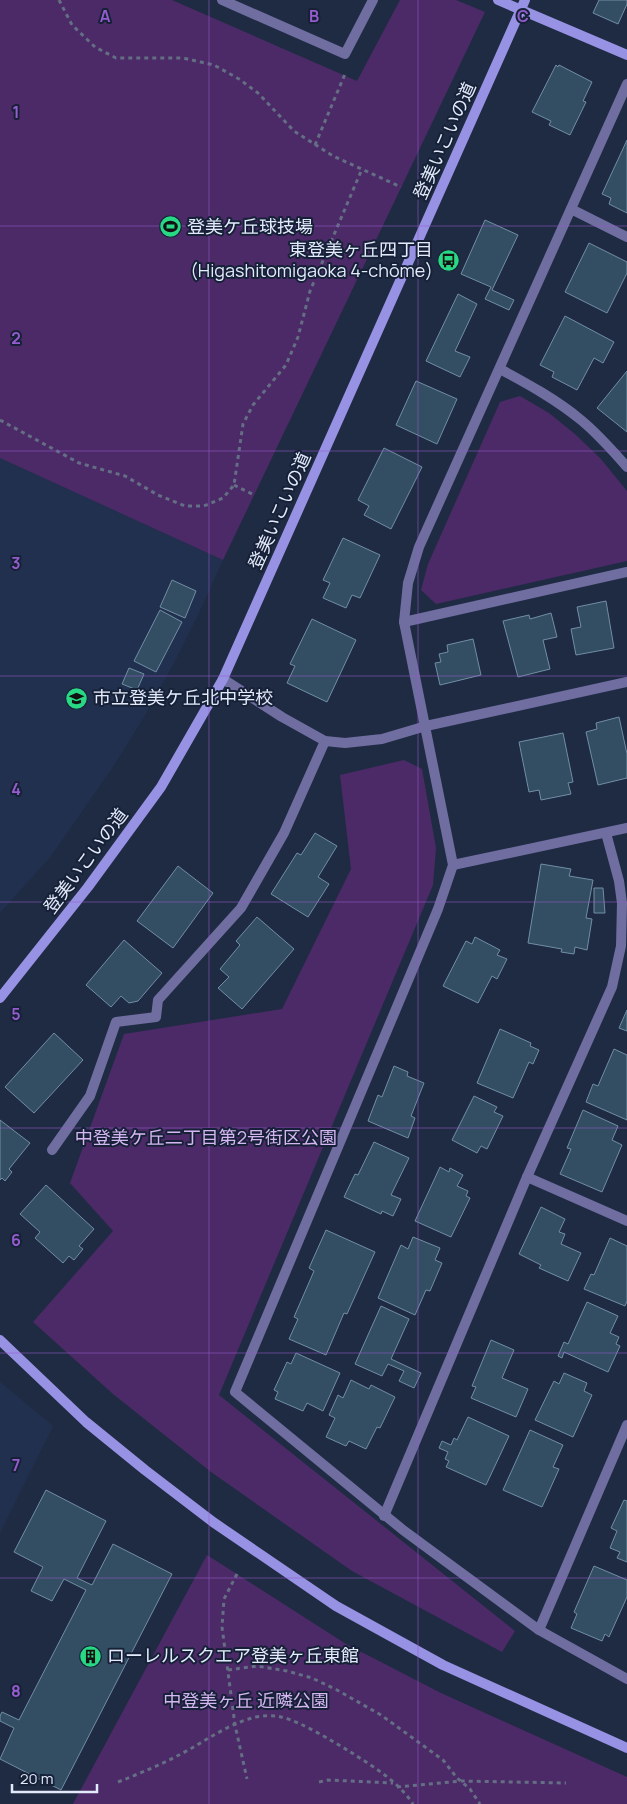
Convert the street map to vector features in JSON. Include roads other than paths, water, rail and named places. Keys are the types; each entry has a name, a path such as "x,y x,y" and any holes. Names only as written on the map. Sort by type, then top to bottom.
{"street":[{"path":"222,0 346,54 373,0"},
{"path":"498,0 523,4 627,55"},
{"name":"登美いこいの道","path":"0,998 88,888 162,787 223,679 523,4"},
{"path":"627,84 419,547 408,584 404,622 453,865 435,919 235,1392 384,1516 539,1630 627,1679"},
{"path":"571,209 627,237"},
{"path":"500,369 534,388 582,420 627,467"},
{"path":"404,622 627,572"},
{"path":"223,679 282,717 325,741 345,743 382,740 426,726 627,682"},
{"path":"52,1150 90,1096 116,1022 156,1017 158,1000 241,908 284,833 325,741"},
{"path":"453,865 627,828"},
{"path":"384,1516 527,1177 612,987 618,967 623,926 622,903 618,881 606,833"},
{"path":"527,1177 627,1221"},
{"path":"0,1340 86,1422 146,1470 212,1522 336,1606 443,1665 627,1748"},
{"path":"539,1630 627,1425"}],"place":[{"name":"登美ケ丘球技場","path":"171,227"},
{"name":"東登美ヶ丘四丁目 (Higashitomigaoka 4-chōme)","path":"449,260"},
{"name":"市立登美ケ丘北中学校","path":"77,698"},
{"name":"ローレルスクエア登美ヶ丘東館","path":"91,1656"}],"park label":[{"name":"中登美ケ丘二丁目第2号街区公園","path":"206,1138"},
{"name":"中登美ヶ丘 近隣公園","path":"246,1701"}]}
